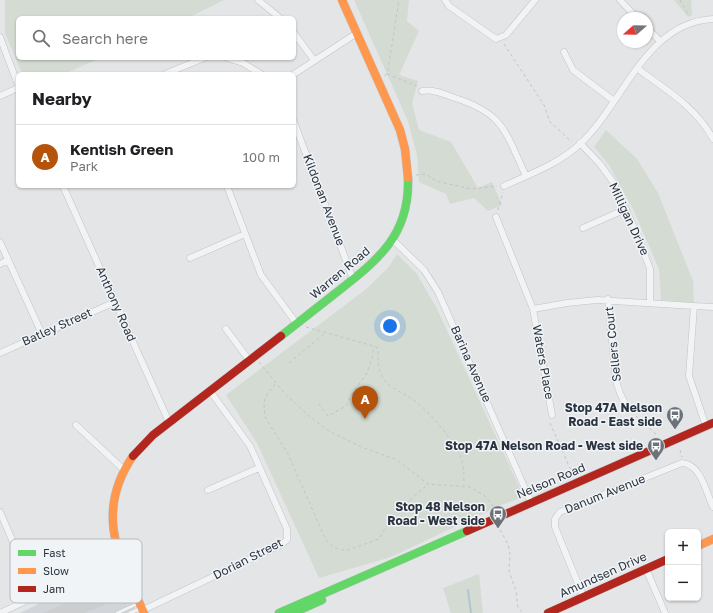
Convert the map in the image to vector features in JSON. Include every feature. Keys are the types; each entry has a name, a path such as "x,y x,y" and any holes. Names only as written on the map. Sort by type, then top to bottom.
{"street":[{"path":"258,0 278,16"},
{"name":"Warren Road","path":"114,539 111,516 116,486 123,469 144,443 377,259 392,239 406,208 409,176 406,152 400,130 342,0"},
{"path":"445,0 449,6 488,35 496,39 506,35 535,0"},
{"path":"620,0 631,12"},
{"path":"504,186 553,163 578,145 660,42 673,31 691,23 713,19"},
{"path":"296,73 357,33"},
{"path":"653,34 660,42"},
{"path":"296,36 314,60"},
{"path":"0,38 16,81"},
{"path":"564,52 573,70 614,101"},
{"path":"169,72 199,60"},
{"path":"233,60 243,63 258,72"},
{"path":"180,67 182,72"},
{"path":"638,69 692,111 705,126 713,139"},
{"path":"0,96 16,87"},
{"path":"422,91 431,90 470,103 491,114 504,129 526,176"},
{"name":"Kildonan Avenue","path":"296,127 353,279"},
{"name":"Milligan Drive","path":"578,145 608,175 626,209 648,261 652,281 650,303"},
{"name":"Anthony Road","path":"64,188 169,422"},
{"path":"228,188 260,275 299,322"},
{"path":"583,228 626,209"},
{"name":"Waters Place","path":"496,217 534,309 552,415"},
{"path":"190,258 245,234"},
{"name":"Barina Avenue","path":"392,239 424,270 438,292 531,502"},
{"path":"0,242 42,334"},
{"path":"0,264 8,260"},
{"name":"Waters Place","path":"534,309 577,301 608,300 650,303"},
{"name":"Sellers Court","path":"608,300 616,381 628,410"},
{"name":"Batley Street","path":"0,353 114,302"},
{"path":"650,303 713,308"},
{"path":"694,306 689,376 710,425"},
{"path":"226,329 252,358"},
{"name":"Dorian Street","path":"142,609 282,544 287,540 287,529 243,435 210,391"},
{"path":"76,425 123,469"},
{"name":"Nelson Road","path":"279,613 374,571 399,562 531,502 710,425"},
{"name":"Danum Avenue","path":"583,596 555,527 554,519 560,512 682,463 697,469 713,507"},
{"path":"208,490 259,468"},
{"path":"0,512 12,539"},
{"path":"701,545 713,539"},
{"name":"Amundsen Drive","path":"548,613 665,560"},
{"name":"Nelson Road","path":"293,613 376,575 399,562"},
{"path":"646,569 665,613"},
{"path":"0,613 20,603"}],"lane":[{"path":"117,613 142,609"},
{"path":"130,613 142,609"}],"path":[{"path":"380,86 390,63 399,0"},
{"path":"680,0 688,12 691,23"},
{"path":"500,38 544,105 550,122 578,145"},
{"path":"386,74 417,86 422,91"},
{"path":"409,176 422,173 436,181 471,189 504,186 496,217"},
{"path":"299,322 307,327 378,348 378,367 382,378 392,388 426,409 457,451 464,470 464,486"},
{"path":"289,363 326,333"},
{"path":"319,404 328,416 346,406 352,394 367,373 373,355 373,346"},
{"path":"252,358 309,416 330,432 364,448 397,460 428,484 464,486 485,496 495,508"},
{"path":"276,384 265,398 265,417 288,454 324,536 330,545 348,550 379,539 394,514 428,484"},
{"path":"636,416 658,436"},
{"path":"550,423 573,475"},
{"path":"500,530 508,544 510,554 509,571 516,591 518,608 523,613"}],"shaded area":[{"path":"5,0 224,0 192,16 16,16 16,60 5,33"},
{"path":"354,0 409,0 407,21 419,31 399,75 418,81 412,103 419,130 451,142 478,188 492,182 502,205 488,211 474,198 450,204 446,194 419,182 417,155 408,121"},
{"path":"674,0 691,0 692,15 688,17"},
{"path":"16,60 96,60 68,72 21,72"},
{"path":"606,130 637,159 658,193 693,281 694,303 661,300 659,269 633,209 609,165 594,147"},
{"path":"397,254 417,274 437,309 524,497 501,505 391,557 319,578 257,443 226,395 365,290 388,268"},
{"path":"479,574 483,613 451,613 443,588"},
{"path":"40,603 133,603 137,613 20,613"}],"building":[{"path":"65,603 106,604 84,613 43,613"}],"waterway":[{"path":"468,590 471,613"}],"traffic: fast":[{"path":"281,336 366,269 389,244 404,215 408,178"},
{"path":"279,613 467,531"},
{"path":"293,613 322,600"}],"traffic: slow":[{"path":"342,0 400,130 405,149 408,178"},
{"path":"115,539 113,516 115,497 121,477 133,456"},
{"path":"701,545 713,539"},
{"path":"140,603 144,613"}],"traffic: jam":[{"path":"133,456 153,435 281,336"},
{"path":"467,531 713,423"},
{"path":"548,613 665,560"}],"place":[{"name":"Kentish Green","path":"365,419"},
{"name":"Stop 47A Nelson Road - East side","path":"675,430"},
{"name":"Stop 47A Nelson Road - West side","path":"656,461"},
{"name":"Stop 48 Nelson Road - West side","path":"498,529"}]}
